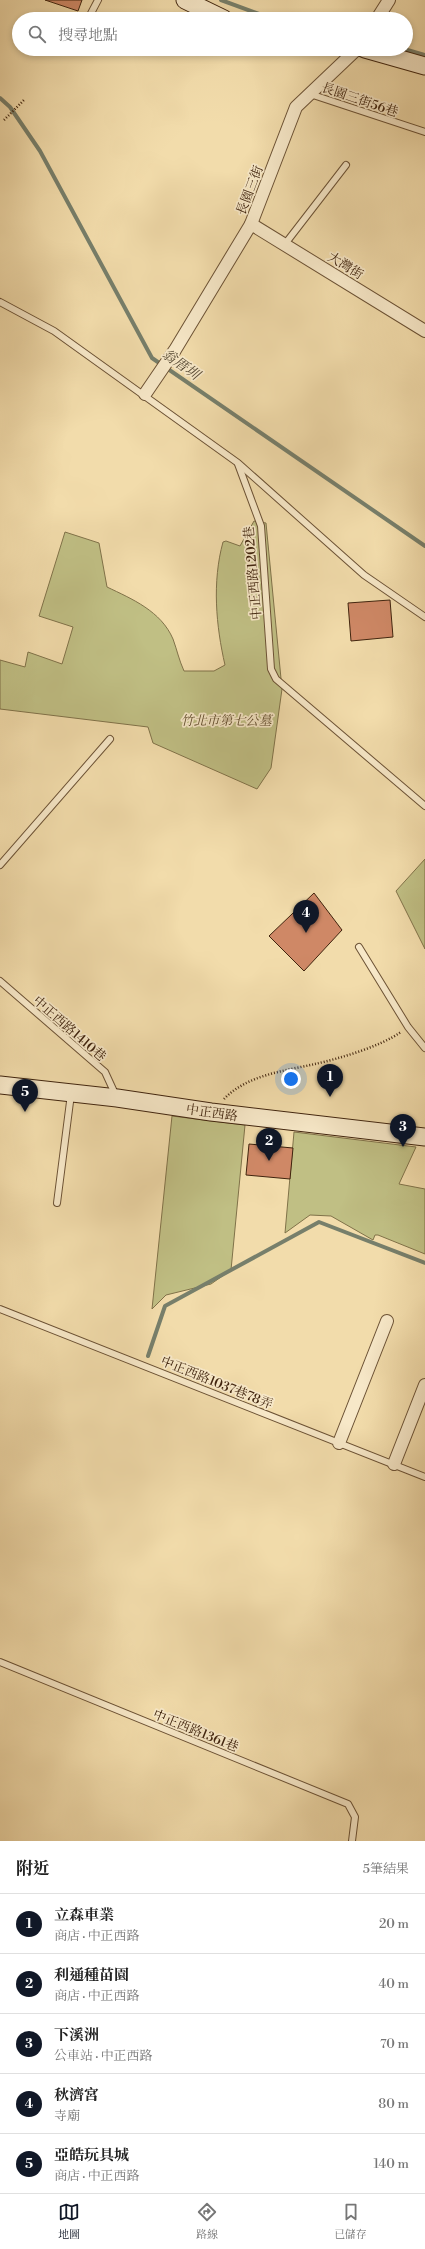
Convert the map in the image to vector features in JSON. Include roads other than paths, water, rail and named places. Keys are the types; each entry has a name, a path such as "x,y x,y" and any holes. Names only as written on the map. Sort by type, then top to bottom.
{"main road":[{"path":"185,0 210,12"},
{"path":"390,56 425,66"},
{"name":"中正西路","path":"0,1086 117,1098 211,1112 425,1137"}],"street":[{"path":"381,12 388,0"},
{"name":"長園三街","path":"145,394 175,350 251,224 296,107 351,56"},
{"name":"大灣街","path":"251,224 425,330"},
{"path":"339,1443 387,1321"},
{"path":"394,1464 425,1385"}],"lane":[{"path":"92,12 98,0"},
{"name":"長園三街56巷","path":"310,94 425,132"},
{"path":"285,244 346,165"},
{"path":"0,302 54,330 145,394 238,463 364,575 425,617"},
{"name":"中正西路1202巷","path":"238,463 261,526 271,669 276,679 425,806"},
{"path":"0,865 110,739"},
{"path":"359,947 408,1027 425,1048"},
{"name":"中正西路1410巷","path":"0,982 105,1072 117,1098"},
{"path":"57,1203 71,1094"},
{"name":"中正西路1037巷78弄","path":"0,1309 425,1477"},
{"name":"中正西路1361巷","path":"0,1662 348,1804 354,1817 352,1841"}],"waterway":[{"path":"221,0 254,12"},
{"path":"413,52 425,55"},
{"name":"翁厝圳","path":"0,98 10,107 40,151 152,358 425,546"},
{"path":"148,1356 165,1306 319,1222 425,1263"}],"place":[{"name":"秋濟宮","path":"306,933"},
{"name":"立森車業","path":"330,1097"},
{"name":"亞皓玩具城","path":"25,1112"},
{"name":"下溪洲","path":"403,1147"},
{"name":"利通種苗園","path":"269,1161"}],"park label":[{"name":"竹北市第七公墓","path":"226,720"}]}
